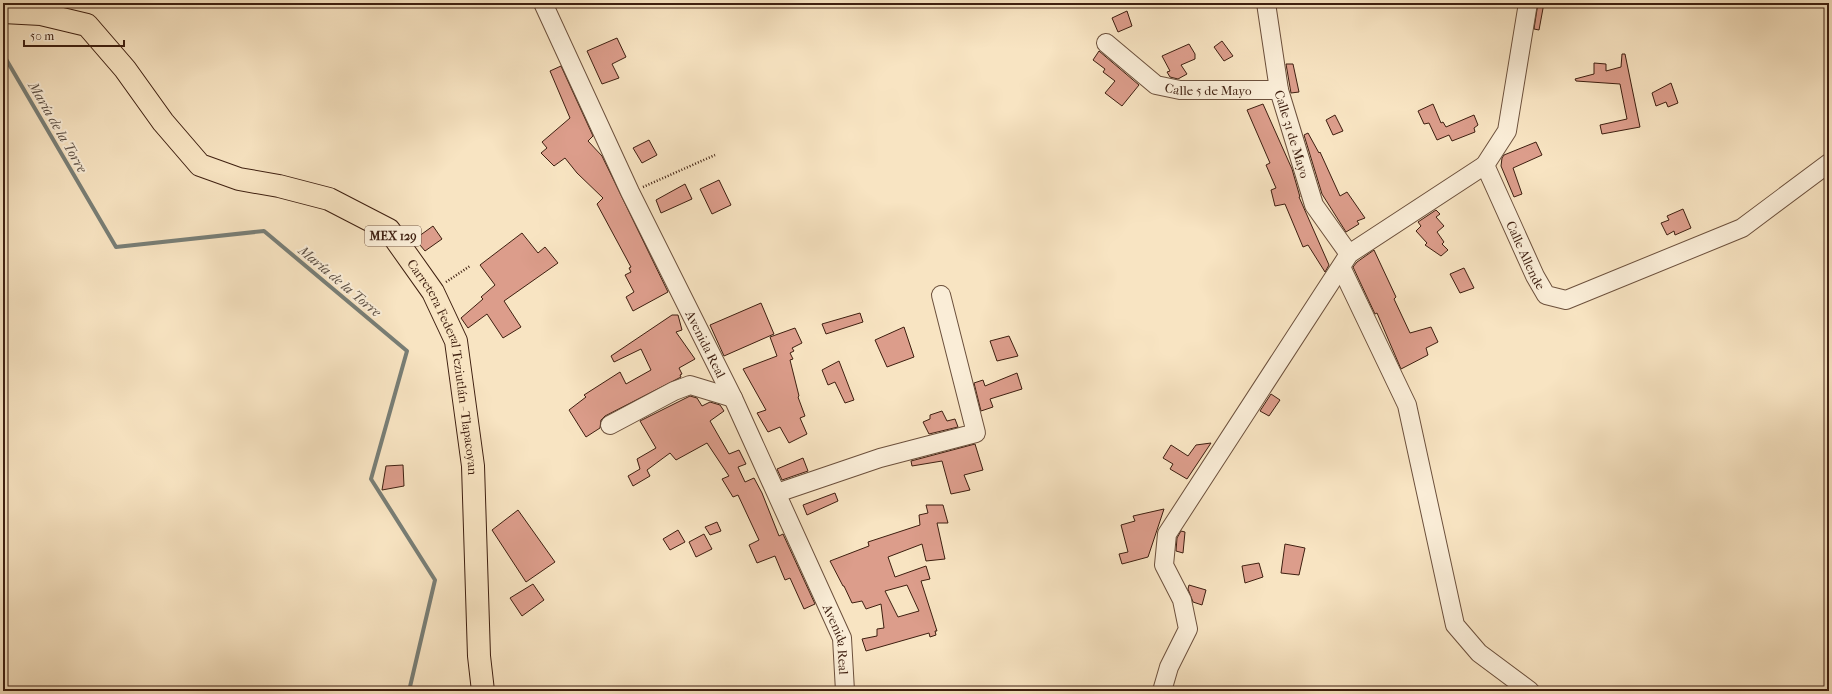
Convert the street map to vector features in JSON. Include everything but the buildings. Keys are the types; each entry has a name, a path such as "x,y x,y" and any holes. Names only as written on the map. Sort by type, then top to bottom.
{"main road":[{"name":"Carretera Federal Teziutlán - Tlapacoyan","path":"3,12 41,14 87,25 125,69 163,122 200,165 239,179 279,186 329,199 389,230 433,292 456,341 472,466 479,656 483,691"}],"street":[{"name":"Avenida Real","path":"543,3 630,192 733,398 842,638 845,691"},
{"name":"Calle 31 de Mayo","path":"1266,3 1279,90 1314,205 1345,261 1407,405 1455,625 1480,654 1530,691"},
{"path":"1162,691 1169,667 1188,629 1182,600 1164,565 1167,534 1345,261 1485,165 1507,131 1528,3"},
{"name":"Calle 5 de Mayo","path":"1106,43 1156,85 1180,90 1279,90"},
{"name":"Calle Allende","path":"1485,165 1535,276 1546,295 1566,300 1742,228 1829,163"},
{"path":"777,493 880,458 976,434 941,295"},
{"path":"610,425 674,391 690,385 733,398"}],"path":[{"path":"630,192 715,156"},
{"path":"433,292 470,266"}],"waterway":[{"name":"María de la Torre","path":"3,54 116,247 264,231 407,351 371,479 435,580 409,691"}]}
